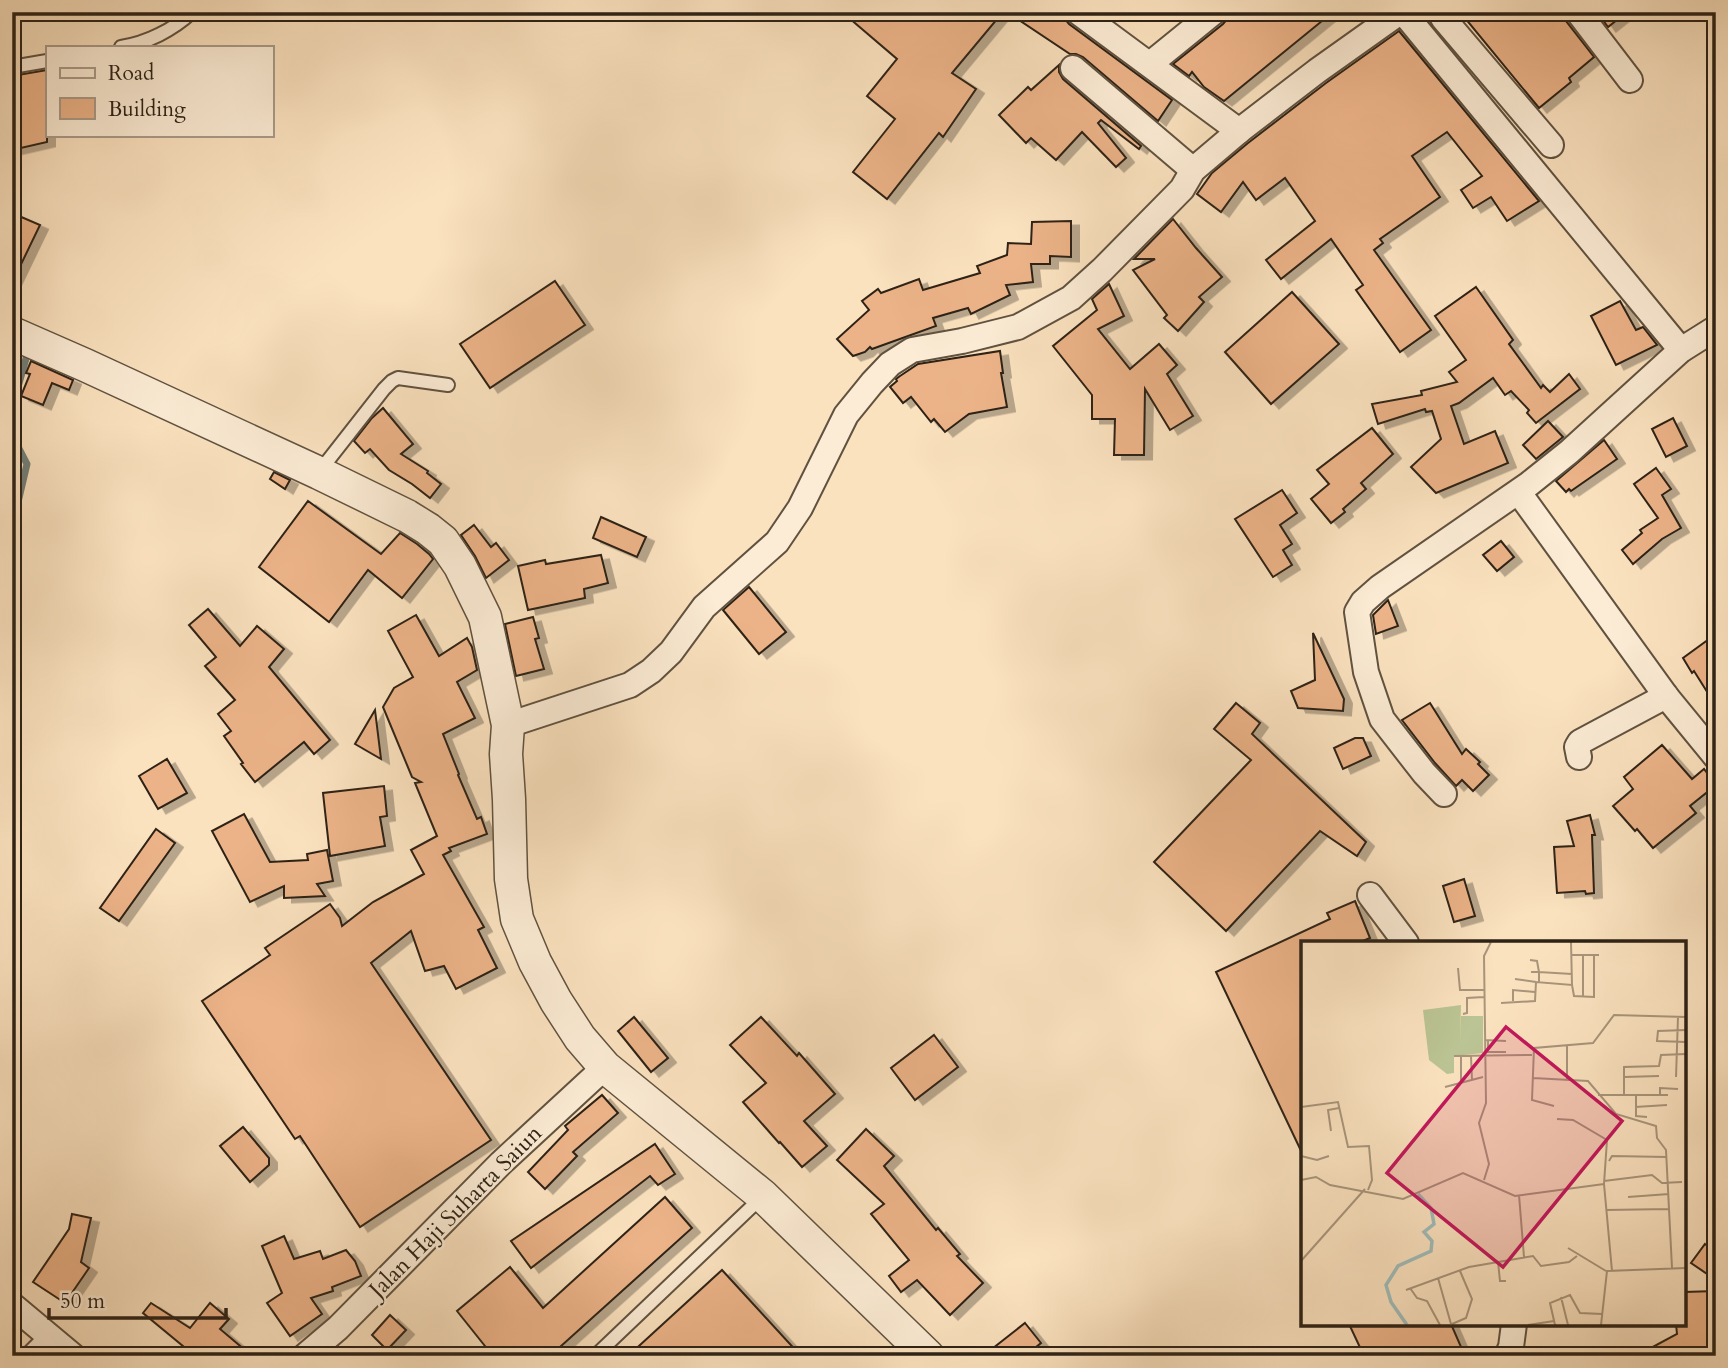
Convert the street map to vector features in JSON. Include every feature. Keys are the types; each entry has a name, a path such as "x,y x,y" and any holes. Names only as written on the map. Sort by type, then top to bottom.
{"street":[{"path":"1078,12 1239,131"},
{"path":"1150,64 1214,12"},
{"path":"508,725 630,685 651,671 671,652 704,607 778,542 800,508 846,415 890,364 912,350 1018,327 1071,298 1182,189 1194,170 1239,131 1317,71 1401,12 1681,350"},
{"path":"1444,12 1443,18 1551,145"},
{"path":"1578,12 1630,80"},
{"path":"1073,68 1194,170"},
{"path":"1444,794 1382,719 1366,672 1357,611 1380,587 1520,491 1569,452 1681,350 1716,328"},
{"path":"12,333 319,473 407,516 428,528 443,541 451,551 485,617 508,725 506,754 510,879 517,919 535,962 556,1001 580,1038 605,1067 763,1196 928,1356"},
{"path":"1520,491 1666,696 1711,741"},
{"path":"1579,757 1577,747 1580,743 1666,696"},
{"path":"1370,895 1404,941"},
{"name":"Jalan Haji Suharta Saiun","path":"305,1356 338,1328 501,1163 605,1067"},
{"path":"12,1305 42,1347 73,1356"},
{"path":"1507,1356 1514,1326"}],"lane":[{"path":"127,46 139,44 181,23 192,12"},
{"path":"12,67 46,61"},
{"path":"319,473 392,381 398,378 448,385"},
{"path":"595,1356 763,1196"}],"building":[{"path":"842,12 1003,12 952,73 976,89 943,137 939,133 887,199 853,172 895,119 867,96 897,59"},
{"path":"1007,12 1063,12 1069,24 1172,100 1158,121 1083,57 1070,54"},
{"path":"1229,12 1333,12 1224,101 1204,87 1192,72 1189,76 1173,64 1223,24"},
{"path":"1460,12 1563,12 1566,21 1594,57 1569,78 1571,82 1539,108"},
{"path":"1597,12 1627,12 1608,27"},
{"path":"1399,31 1539,201 1507,221 1491,197 1473,208 1461,190 1482,176 1447,132 1412,156 1440,197 1380,239 1383,243 1374,250 1431,330 1400,352 1356,290 1363,285 1331,239 1281,279 1266,260 1315,221 1285,178 1256,200 1243,182 1221,212 1197,194 1212,173 1248,143"},
{"path":"1059,65 1063,79 1141,146 1139,149 1101,120 1098,123 1126,158 1116,167 1082,132 1056,160 1031,138 1026,143 999,115 1028,87 1031,90"},
{"path":"46,70 47,142 12,150 12,76"},
{"path":"12,213 40,225 12,283"},
{"path":"1173,219 1222,277 1199,297 1204,302 1178,331 1164,318 1167,315 1133,270 1155,259 1134,259"},
{"path":"1071,221 1071,257 1050,256 1050,264 1031,264 1033,282 1006,285 1010,295 971,314 968,308 933,318 936,326 872,349 870,347 853,356 837,339 869,310 862,301 878,289 881,293 919,279 923,290 980,273 977,266 1007,255 1008,243 1031,244 1032,222"},
{"path":"555,281 585,325 490,388 460,344"},
{"path":"1109,284 1124,316 1098,329 1130,369 1159,344 1177,365 1167,374 1193,416 1170,430 1145,389 1144,455 1114,455 1115,419 1092,419 1092,395 1053,346 1097,310 1092,299"},
{"path":"1476,287 1513,340 1509,344 1541,388 1543,385 1550,392 1569,374 1580,389 1536,423 1527,413 1529,410 1511,391 1505,395 1493,378 1451,406 1464,444 1495,431 1508,463 1436,493 1411,467 1441,439 1432,411 1426,412 1425,409 1378,424 1372,404 1422,395 1421,391 1457,382 1449,372 1466,360 1435,316"},
{"path":"1292,292 1339,344 1271,404 1225,352"},
{"path":"1620,301 1636,330 1643,327 1657,345 1616,365 1591,316"},
{"path":"1000,351 1007,407 969,414 945,432 934,419 931,422 911,397 903,403 890,387 896,379 918,364"},
{"path":"31,361 73,380 69,390 52,383 43,405 21,396 30,374 26,373"},
{"path":"383,408 413,444 401,454 428,471 427,473 441,484 430,498 389,470 370,449 365,453 354,441"},
{"path":"1673,418 1687,446 1666,457 1652,429"},
{"path":"1548,421 1563,437 1536,459 1523,445"},
{"path":"1372,428 1393,454 1361,483 1366,489 1331,523 1311,499 1329,484 1317,470"},
{"path":"1604,440 1617,459 1566,492 1556,481"},
{"path":"1656,468 1671,489 1662,495 1681,528 1662,539 1633,564 1622,550 1642,533 1640,530 1658,518 1634,484"},
{"path":"274,472 290,480 285,489 270,479"},
{"path":"1282,490 1297,513 1280,525 1292,544 1283,550 1292,565 1273,577 1235,519"},
{"path":"308,501 381,554 400,533 433,559 402,598 368,570 329,622 259,567"},
{"path":"601,517 646,537 637,557 593,538"},
{"path":"474,525 491,547 496,543 509,560 486,578 461,535"},
{"path":"1501,541 1514,557 1497,571 1483,555"},
{"path":"601,555 608,583 584,589 585,598 528,610 518,566 545,560 546,564"},
{"path":"749,587 786,632 759,654 723,610"},
{"path":"1388,600 1398,626 1376,634 1373,615"},
{"path":"208,609 240,646 257,626 284,649 269,667 330,740 314,754 304,742 255,782 241,764 243,763 224,736 231,731 218,714 235,700 205,666 216,657 189,625"},
{"path":"416,615 439,656 467,638 472,647 477,670 457,682 475,718 443,734 477,819 481,817 487,834 449,848 451,851 443,855 484,927 478,930 497,968 456,989 444,966 425,971 411,931 371,963 491,1140 360,1227 300,1136 295,1139 202,1001 270,955 265,948 330,904 342,926 373,902 424,874 411,850 437,836 415,783 421,782 412,777 383,707 394,688 413,677 388,631"},
{"path":"533,617 539,638 535,639 544,669 516,676 505,624"},
{"path":"1313,633 1344,699 1343,711 1298,708 1291,691 1315,680"},
{"path":"1716,634 1716,706 1683,658"},
{"path":"1236,703 1260,723 1252,734 1366,842 1357,856 1320,831 1226,931 1154,862 1251,760 1214,729"},
{"path":"1430,703 1462,754 1466,749 1489,775 1473,791 1462,780 1456,786 1402,720"},
{"path":"375,710 381,759 355,744"},
{"path":"1355,738 1363,738 1371,756 1343,769 1334,748"},
{"path":"1662,745 1692,779 1704,769 1716,785 1690,806 1696,813 1653,848 1613,806 1633,789 1624,777"},
{"path":"167,759 187,793 158,809 139,776"},
{"path":"384,786 387,816 380,817 385,846 330,856 323,793"},
{"path":"244,814 270,862 308,860 307,854 327,850 333,881 317,884 325,896 284,898 284,886 250,902 212,831"},
{"path":"1590,815 1595,835 1592,835 1594,893 1557,893 1554,847 1574,846 1567,821"},
{"path":"156,829 175,843 119,921 100,908"},
{"path":"1464,879 1475,916 1454,922 1443,886"},
{"path":"1355,901 1370,938 1363,941 1301,941 1301,1151 1216,972 1330,919 1327,913"},
{"path":"634,1017 668,1058 651,1072 618,1031"},
{"path":"761,1017 797,1056 799,1053 835,1094 804,1121 827,1146 802,1167 743,1102 766,1083 730,1045"},
{"path":"934,1035 958,1067 915,1100 891,1068"},
{"path":"602,1095 618,1113 573,1152 577,1156 545,1189 528,1172 568,1130 565,1126"},
{"path":"243,1127 269,1158 269,1165 250,1182 220,1146"},
{"path":"866,1129 894,1156 884,1166 936,1230 938,1228 960,1254 957,1256 983,1283 950,1315 917,1280 901,1292 889,1276 909,1260 871,1214 884,1204 837,1160"},
{"path":"655,1144 675,1174 658,1185 650,1176 531,1268 511,1241"},
{"path":"665,1197 692,1228 550,1356 493,1356 457,1311 510,1267 543,1308"},
{"path":"72,1214 91,1218 81,1262 89,1268 65,1303 33,1282 69,1229"},
{"path":"284,1236 294,1259 320,1251 323,1259 346,1250 355,1261 361,1276 332,1287 333,1291 311,1298 322,1314 290,1336 267,1303 282,1293 262,1246"},
{"path":"1705,1244 1716,1252 1716,1280 1691,1263"},
{"path":"722,1270 801,1356 628,1356"},
{"path":"1716,1291 1716,1356 1636,1356 1677,1334 1676,1326 1686,1326 1686,1292"},
{"path":"151,1303 190,1328 210,1303 229,1319 220,1329 252,1356 195,1356 143,1313"},
{"path":"390,1315 406,1330 387,1350 372,1335"},
{"path":"1025,1323 1041,1343 1025,1356 983,1356"},
{"path":"1350,1326 1452,1326 1465,1356 1364,1356"}],"waterway":[{"path":"12,408 29,348"},
{"path":"12,435 27,464 19,498 12,508"}]}
